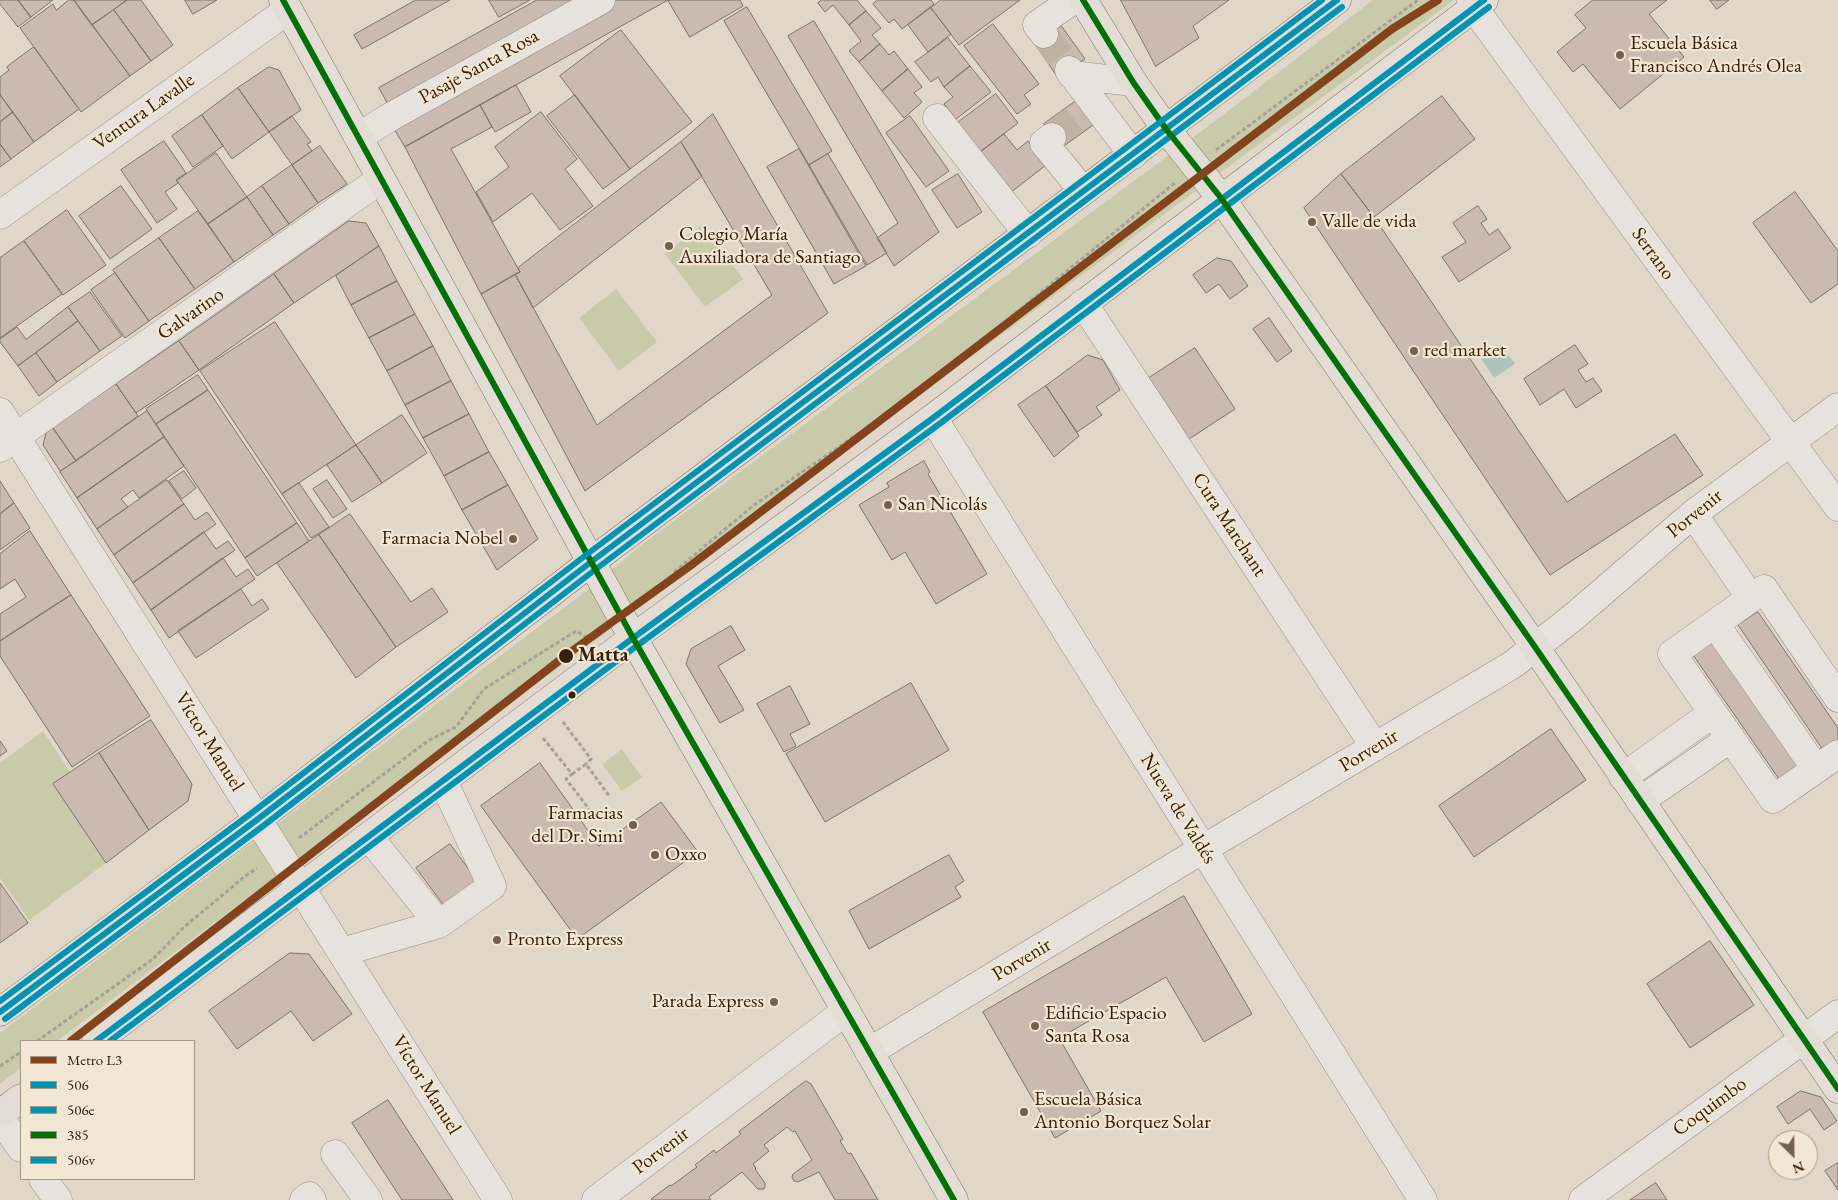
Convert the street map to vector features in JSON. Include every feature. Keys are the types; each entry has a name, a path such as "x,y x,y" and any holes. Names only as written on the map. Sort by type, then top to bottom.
{"main road":[{"path":"1083,0 1133,82 1166,130 1221,198 1535,648 1838,1089"},
{"path":"0,1012 258,819 591,562 1337,0"},
{"path":"97,1040 633,638 933,418 1476,3"},
{"path":"286,5 620,615 954,1200"},
{"path":"0,1114 20,1099"}],"street":[{"name":"Pasaje Santa Rosa","path":"358,137 392,116 601,0"},
{"path":"1044,34 1037,25 1073,0"},
{"name":"Serrano","path":"1476,3 1838,507"},
{"name":"Ventura Lavalle","path":"0,215 286,5"},
{"path":"1133,82 1070,73 1089,108 1133,155"},
{"path":"937,118 1028,234"},
{"path":"1052,137 1044,143 1083,191"},
{"name":"Galvarino","path":"8,443 381,179"},
{"name":"Cura Marchant","path":"1083,303 1375,747"},
{"name":"Porvenir","path":"869,1052 1512,665 1571,619 1693,514 1838,407"},
{"name":"Víctor Manuel","path":"0,412 8,443 258,819 498,1200"},
{"name":"Nueva de Valdés","path":"933,418 1423,1200"},
{"path":"1693,514 1751,598"},
{"path":"1715,624 1827,761 1773,799 1672,654 1764,589 1838,698"},
{"path":"1623,777 1713,713"},
{"path":"1640,800 1731,738"},
{"path":"342,952 440,924 492,886 444,781"},
{"path":"369,837 440,924"},
{"name":"Porvenir","path":"596,1200 846,1011"},
{"name":"Coquimbo","path":"1583,1200 1838,1014"},
{"path":"0,1118 20,1147"},
{"path":"335,1154 368,1200"},
{"path":"44,1180 58,1200"},
{"path":"304,1200 309,1196 312,1200"}],"path":[{"path":"668,577 754,505 919,392 1195,166 1418,0"},
{"path":"38,1040 153,959 183,928 244,877 279,853 429,740 456,727 484,690 576,631 588,640 620,615"},
{"path":"538,710 591,759 566,779 589,809"},
{"path":"538,710 572,774"},
{"path":"586,764 610,797"},
{"path":"0,1066 20,1053"}],"green space":[{"path":"1373,0 1454,0 679,573 607,632 58,1040 20,1040 20,1069 0,1084 0,1033 581,595 648,540 1215,121"},
{"path":"702,225 743,279 705,307 665,254"},
{"path":"616,289 657,342 619,371 579,318"},
{"path":"43,731 70,772 53,784 106,863 29,920 0,878 0,763"},
{"path":"622,749 642,777 622,791 602,764"}],"shaded area":[{"path":"1501,344 1515,364 1494,378 1481,358"}],"building":[{"path":"0,0 18,0 31,17 18,27 0,4"},
{"path":"18,0 53,0 31,17"},
{"path":"69,0 74,0 130,76 81,112 20,28 53,4 56,10"},
{"path":"74,0 127,0 92,25"},
{"path":"127,0 141,0 173,45 151,61 114,10"},
{"path":"185,0 217,0 193,14"},
{"path":"416,0 450,0 362,49 354,35"},
{"path":"489,0 530,0 499,17"},
{"path":"537,0 590,0 391,110 379,88"},
{"path":"615,0 668,0 405,147 391,124"},
{"path":"668,0 740,0 743,6 690,37"},
{"path":"822,0 857,0 866,11 849,25 833,5 825,12 818,3"},
{"path":"878,0 931,0 934,4 902,29 894,19 889,23 873,4"},
{"path":"941,0 1020,0 959,45 931,8"},
{"path":"1121,0 1229,0 1193,26 1199,38 1156,66"},
{"name":"Escuela Básica Francisco Andrés Olea","path":"1593,0 1667,0 1649,14 1684,57 1620,109 1583,64 1573,72 1557,52 1586,28 1575,15"},
{"path":"1710,0 1729,0 1717,9"},
{"path":"747,7 832,151 809,165 724,21"},
{"path":"931,8 951,34 928,52 908,25"},
{"path":"114,10 151,61 130,76 92,25"},
{"path":"866,11 881,28 872,35 880,44 859,62 849,51 861,41 849,25"},
{"path":"814,21 939,232 894,266 877,238 898,223 788,36"},
{"path":"993,24 1039,84 1024,95 1031,104 1017,114 964,46"},
{"path":"1060,24 1085,59 1058,78 1034,42"},
{"path":"621,30 692,122 630,169 560,76"},
{"path":"948,38 970,66 944,87 938,77 931,82 915,62"},
{"path":"880,44 889,55 894,51 908,69 882,91 859,62"},
{"path":"34,47 79,109 34,142 0,95 0,77 9,70 7,67"},
{"path":"970,66 991,92 956,119 944,104 953,97 944,87"},
{"path":"269,67 279,70 301,110 269,132 238,88"},
{"path":"908,69 922,87 914,93 922,102 904,118 882,91"},
{"path":"516,85 531,112 495,132 480,105"},
{"path":"238,88 269,132 232,159 202,115"},
{"path":"996,94 1018,123 979,153 956,124"},
{"path":"0,95 13,112 0,122"},
{"path":"575,95 630,169 603,189 547,116"},
{"path":"1442,96 1475,139 1374,217 1341,174"},
{"path":"1076,101 1093,125 1061,148 1044,124"},
{"path":"480,105 492,127 451,149 520,272 481,294 405,147"},
{"path":"13,112 34,142 11,159 0,144 0,122"},
{"path":"541,112 577,159 565,169 593,206 560,230 532,193 493,222 476,192 509,167 495,147"},
{"path":"713,114 828,313 585,491 481,294 515,274 597,425 772,295 681,142"},
{"path":"202,115 223,146 193,167 172,136"},
{"path":"292,116 311,142 307,144 312,151 292,165 269,132"},
{"path":"910,116 949,171 926,187 886,133"},
{"path":"1004,134 1017,150 1028,141 1046,165 1010,193 979,153"},
{"path":"164,141 186,173 176,180 178,183 165,192 177,209 157,223 121,170"},
{"path":"681,142 702,176 533,308 515,274 520,272 518,268"},
{"path":"0,144 11,159 0,167"},
{"path":"320,146 347,184 318,203 292,165"},
{"path":"799,149 866,266 834,284 767,167"},
{"path":"216,153 247,197 208,224 177,181"},
{"path":"828,154 887,253 867,265 809,165"},
{"path":"292,165 318,203 289,224 262,186"},
{"path":"958,174 982,212 957,228 932,190"},
{"path":"1341,174 1374,217 1567,502 1675,434 1703,475 1550,575 1304,208"},
{"path":"121,186 152,229 110,259 79,216"},
{"path":"262,186 289,224 273,235 247,197"},
{"path":"1795,192 1838,251 1838,284 1811,303 1753,223"},
{"path":"247,197 273,235 234,262 208,224"},
{"path":"1478,206 1487,219 1481,223 1489,235 1498,229 1511,248 1459,282 1442,257 1466,242 1453,223"},
{"path":"67,210 106,265 63,295 24,241"},
{"path":"198,211 234,262 195,289 159,238"},
{"path":"349,221 366,223 379,246 294,303 274,274"},
{"path":"159,238 195,289 149,321 113,270"},
{"path":"24,241 62,294 0,338 0,258"},
{"path":"379,246 397,281 351,305 336,276"},
{"path":"1217,258 1231,261 1248,286 1230,299 1219,284 1206,293 1193,275"},
{"path":"115,273 149,321 125,338 91,290"},
{"path":"274,274 294,303 199,370 179,341"},
{"path":"397,281 415,314 369,338 351,305"},
{"path":"90,292 122,336 100,351 68,307"},
{"path":"68,307 78,321 18,366 0,342 0,339 17,327 26,339"},
{"path":"415,314 433,346 387,371 369,338"},
{"path":"1269,318 1292,351 1277,362 1253,329"},
{"path":"78,321 100,351 57,382 36,353"},
{"path":"275,322 356,445 282,494 200,371"},
{"path":"179,341 199,370 136,413 116,384"},
{"path":"1575,345 1588,364 1578,370 1586,382 1593,378 1602,391 1576,408 1564,389 1540,405 1524,379"},
{"path":"433,346 451,381 405,405 387,371"},
{"path":"1195,348 1235,409 1189,439 1149,378"},
{"path":"36,353 57,382 39,396 18,366"},
{"path":"1088,355 1103,360 1120,390 1096,407 1102,415 1077,432 1046,386"},
{"path":"198,375 208,390 156,424 146,409"},
{"path":"451,381 469,414 423,438 405,405"},
{"path":"116,384 138,416 76,461 53,428"},
{"path":"1046,386 1079,436 1054,457 1018,405"},
{"path":"208,390 297,523 245,558 156,424"},
{"path":"147,411 164,437 77,498 60,472"},
{"path":"469,414 489,452 444,476 423,438"},
{"path":"402,415 427,453 382,483 356,445"},
{"path":"53,428 76,461 60,471 43,445 46,433"},
{"path":"164,437 184,466 139,498 133,490 121,499 128,507 97,529 77,498"},
{"path":"356,445 382,483 352,502 327,465"},
{"path":"489,452 508,485 462,510 444,476"},
{"path":"924,461 930,472 928,474 987,574 936,604 905,552 892,560 859,505 889,487 887,483"},
{"path":"184,471 196,488 182,499 169,481"},
{"path":"167,480 184,504 114,555 97,529"},
{"path":"327,480 347,509 333,518 313,489"},
{"path":"0,481 14,503 0,514"},
{"path":"299,483 329,527 311,538 282,494"},
{"path":"508,485 538,539 497,570 462,510"},
{"path":"14,503 30,528 0,550 0,514"},
{"path":"184,504 195,520 207,512 216,524 133,583 114,555"},
{"path":"350,514 411,602 432,588 448,612 396,647 319,535"},
{"path":"297,523 309,541 257,576 245,558"},
{"path":"30,531 71,595 0,641 0,614 26,597 15,579 0,589 0,554"},
{"path":"204,532 216,549 228,541 235,550 151,610 133,583"},
{"path":"319,535 396,647 356,678 277,563"},
{"path":"223,558 236,577 248,569 255,579 169,638 151,610"},
{"path":"241,589 252,606 262,599 269,609 196,658 178,631"},
{"path":"71,595 150,716 72,767 0,656 0,641"},
{"path":"1758,612 1838,728 1838,740 1823,750 1738,625"},
{"path":"731,626 745,650 718,666 744,710 720,723 686,664 691,649"},
{"path":"1713,641 1799,766 1779,779 1693,655"},
{"path":"911,683 949,750 825,822 786,754"},
{"path":"790,686 810,724 790,734 796,746 784,752 757,704"},
{"path":"151,720 192,784 188,801 149,830 99,753"},
{"path":"1551,729 1586,780 1474,857 1439,806"},
{"path":"0,741 7,751 0,756"},
{"path":"99,753 149,830 106,863 53,784"},
{"path":"540,763 599,846 661,802 698,852 577,939 481,806"},
{"path":"450,844 487,894 453,918 416,868"},
{"path":"949,855 964,881 955,887 961,897 869,949 849,911"},
{"path":"0,883 28,923 0,943"},
{"name":"Edificio Espacio Santa Rosa","path":"1184,896 1252,1014 1204,1042 1166,977 1059,1038 1101,1111 1055,1138 983,1012"},
{"path":"1710,941 1754,1005 1690,1048 1647,984"},
{"path":"290,953 309,954 352,1014 313,1041 291,1011 237,1049 209,1011"},
{"path":"806,1081 811,1084 843,1139 840,1141 848,1154 851,1153 878,1200 835,1200 819,1172 798,1182 794,1181 793,1174 812,1160 795,1131 793,1132 787,1127 764,1145 769,1151 753,1164 765,1183 764,1189 758,1189 742,1172 709,1197 711,1200 651,1199 697,1167 695,1165 714,1150 716,1153 741,1134 739,1132"},
{"path":"1801,1091 1821,1097 1837,1121 1824,1130 1810,1109 1788,1124 1777,1107"},
{"path":"388,1100 453,1200 402,1200 352,1123"},
{"path":"1838,1163 1838,1190 1825,1171"},
{"path":"1656,1183 1667,1200 1630,1200"}],"tunnel":[{"path":"1044,34 1069,70"},
{"path":"1052,137 1085,111"}],"metro line":[{"name":"L3","path":"72,1040 565,656 690,566 1392,29 1438,0"}],"transit line":[{"name":"385","path":"283,0 633,638 954,1200"},
{"name":"385","path":"1083,0 1133,82 1166,129 1221,198 1535,647 1838,1089"},
{"name":"506v","path":"0,1001 253,812 586,555 1322,0"},
{"name":"506","path":"0,1012 258,819 591,562 1337,0"},
{"name":"506","path":"97,1040 633,638 933,418 1484,0"},
{"name":"506e","path":"5,1019 263,826 596,569 1342,7"},
{"name":"506e","path":"111,1040 638,645 938,425 1489,7"}],"place":[{"name":"Escuela Básica Francisco Andrés Olea","path":"1620,55"},
{"name":"Valle de vida","path":"1312,222"},
{"name":"Colegio María Auxiliadora de Santiago","path":"669,246"},
{"name":"red market","path":"1414,351"},
{"name":"San Nicolás","path":"888,505"},
{"name":"Farmacia Nobel","path":"513,539"},
{"name":"Matta","path":"566,656"},
{"name":"Farmacias del Dr. Simi","path":"633,825"},
{"name":"Oxxo","path":"655,855"},
{"name":"Pronto Express","path":"497,940"},
{"name":"Parada Express","path":"774,1002"},
{"name":"Edificio Espacio Santa Rosa","path":"1035,1026"},
{"name":"Escuela Básica Antonio Borquez Solar","path":"1024,1112"}]}
